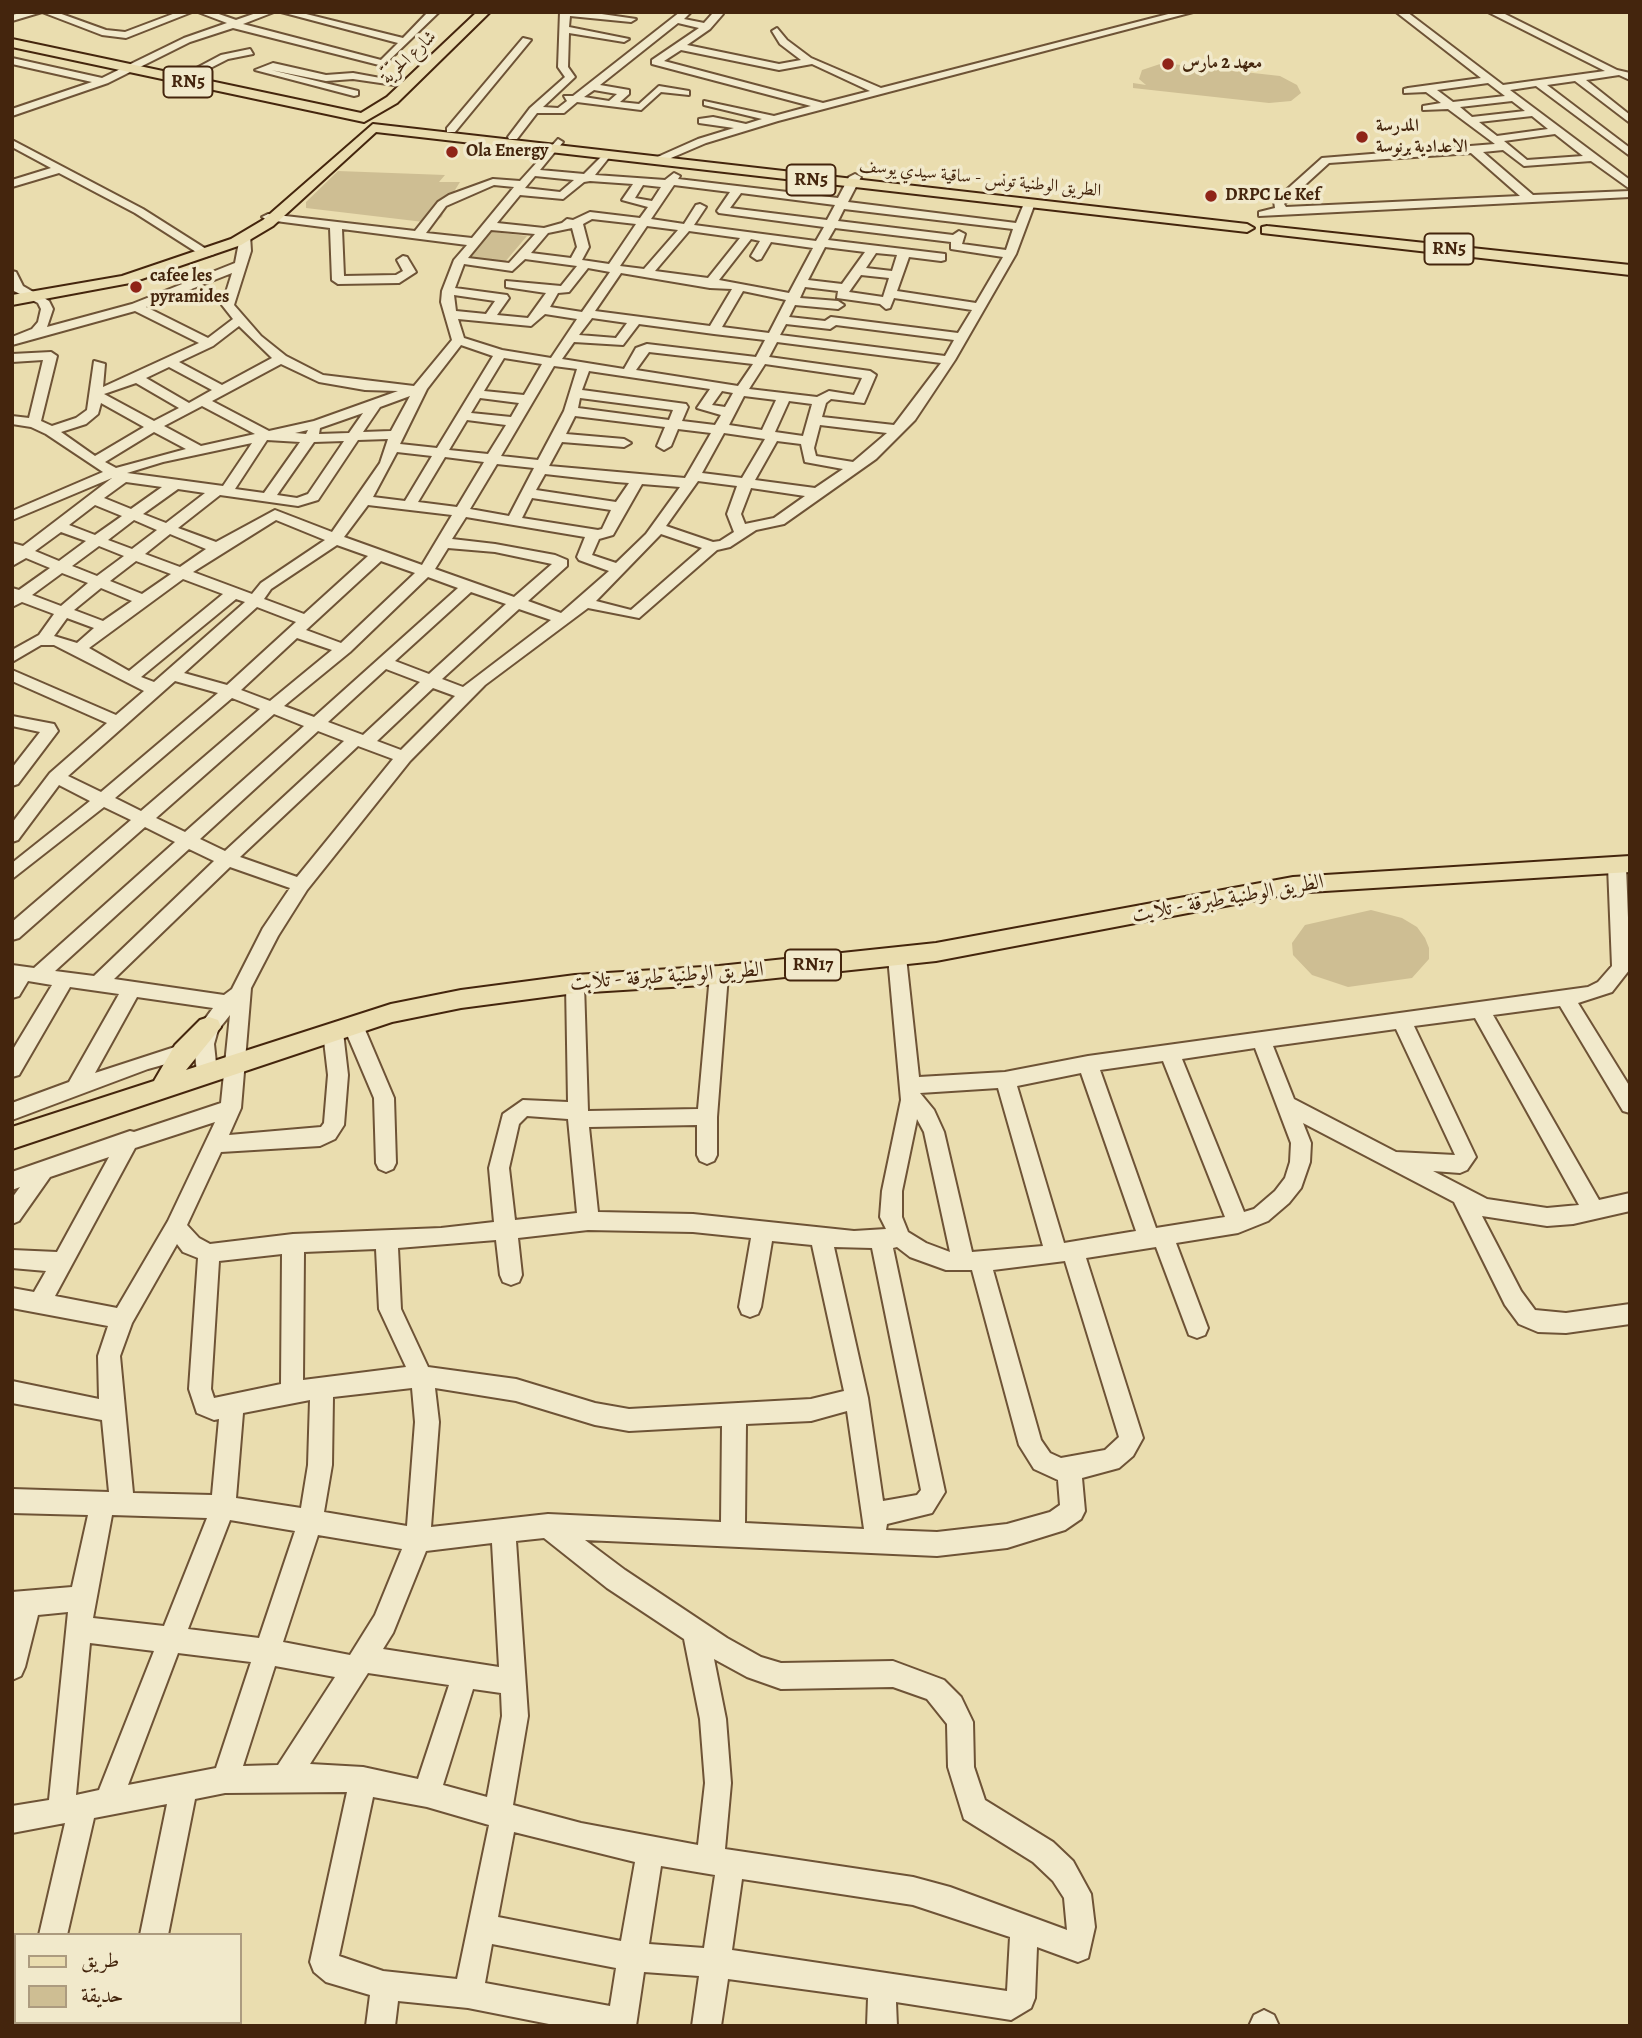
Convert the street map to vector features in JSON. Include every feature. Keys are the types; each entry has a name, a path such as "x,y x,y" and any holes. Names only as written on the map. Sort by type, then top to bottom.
{"main road":[{"name":"شارع الحرّيّة","path":"370,123 480,13"},
{"name":"الطريق الوطنية تونس - ساقية سيدي يوسف","path":"12,43 125,72 179,80 370,123 513,137 606,155 663,158"},
{"name":"الطريق الوطنية تونس - ساقية سيدي يوسف","path":"12,49 370,123 1029,203 1246,221"},
{"path":"12,298 125,281 246,237 271,217 370,123"},
{"name":"الطريق الوطنية تونس - ساقية سيدي يوسف","path":"853,181 1246,221"},
{"path":"206,253 271,217"},
{"name":"RN5","path":"1246,221 1273,217 1630,262"},
{"name":"RN5","path":"1273,217 1630,270"},
{"name":"الطريق الوطنية طبرقة - تلابت","path":"12,1138 343,1029 439,1003 575,984 719,975 897,957 1009,939 1293,885 1623,865"},
{"path":"163,1088 184,1052 209,1027"}],"street":[{"path":"12,18 37,12"},
{"path":"46,12 105,33 126,35 187,12"},
{"path":"203,12 233,24 380,63 434,12"},
{"path":"12,113 104,81 147,58 269,12"},
{"path":"286,12 378,37 405,41"},
{"path":"534,110 558,112 686,12"},
{"path":"715,12 718,14 706,27 681,47 655,62 822,106"},
{"path":"663,158 774,119 1188,12"},
{"path":"1401,12 1630,186"},
{"path":"1493,12 1624,73"},
{"path":"513,137 534,110 570,77 563,69 565,13 631,19"},
{"path":"676,20 706,27"},
{"path":"564,29 624,39"},
{"path":"777,31 783,42 806,61"},
{"path":"452,130 526,40"},
{"path":"709,43 806,61 878,92"},
{"path":"681,47 779,67 806,61"},
{"path":"179,80 225,57 250,52"},
{"path":"12,61 104,81"},
{"path":"354,93 260,70 270,66 326,78 353,76 408,84"},
{"path":"1501,88 1624,73"},
{"path":"1594,75 1612,89"},
{"path":"671,106 705,76"},
{"path":"1577,78 1630,120"},
{"path":"1408,91 1489,80"},
{"path":"1538,83 1630,153"},
{"path":"591,86 625,92 612,104"},
{"path":"549,96 641,107 659,89 685,93"},
{"path":"1429,89 1524,163 1594,158"},
{"path":"1427,108 1514,98"},
{"path":"726,99 790,115"},
{"path":"708,103 774,119"},
{"path":"1472,120 1534,113"},
{"path":"703,121 713,120 746,127"},
{"path":"1556,131 1474,150 1326,160 1278,202 1273,217 1630,194"},
{"path":"12,143 62,168 206,253"},
{"path":"458,340 450,314 448,291 460,260 556,146"},
{"path":"1474,150 1532,200"},
{"path":"563,196 584,179 606,155"},
{"path":"12,933 271,708 344,649 427,570 552,362 588,316 654,205 685,161"},
{"path":"12,184 62,168"},
{"path":"534,173 737,190 1022,228"},
{"path":"208,1073 204,1044 209,1027 236,998 270,933 301,885 404,757 465,694 493,670 585,603 658,528 691,479 761,361 853,181"},
{"path":"419,234 442,204 493,182 563,196 584,207 646,221 941,257"},
{"path":"640,182 628,200 654,205"},
{"path":"737,190 723,211 957,239"},
{"path":"585,603 633,616 712,547 724,544 740,531 779,521 856,467 899,430 949,360 1010,254 1022,228 1029,203"},
{"path":"510,284 565,289 579,264 583,248 577,223 584,207"},
{"path":"646,274 688,226 699,207"},
{"path":"891,232 902,213"},
{"path":"500,214 577,223"},
{"path":"729,232 745,215"},
{"path":"271,217 474,242"},
{"path":"757,256 788,219"},
{"path":"964,220 954,246 1010,254"},
{"path":"491,226 544,231 577,223"},
{"path":"336,224 338,280 399,279 410,272 403,260"},
{"path":"740,531 734,514 746,484 791,385 831,323 841,297 869,249 876,230"},
{"path":"512,267 544,231"},
{"path":"710,284 748,234"},
{"path":"854,373 869,327 889,298 896,275 918,235"},
{"path":"246,237 241,265 228,305 255,337 281,359 319,378 365,386 421,388"},
{"path":"522,255 740,288 797,289 841,297 889,298 979,307"},
{"path":"460,260 512,267"},
{"path":"12,341 136,307 241,265"},
{"path":"500,296 514,275 512,267"},
{"path":"856,271 896,275"},
{"path":"12,275 18,288 47,305 46,317 40,328 29,337"},
{"path":"712,355 719,331 740,288"},
{"path":"763,290 797,289 841,297"},
{"path":"450,314 531,321 542,310 554,290"},
{"path":"448,291 500,296"},
{"path":"489,318 503,299 500,296"},
{"path":"136,307 210,342 255,337"},
{"path":"542,310 949,360"},
{"path":"97,394 137,378 210,342 239,320"},
{"path":"572,338 619,342 636,320"},
{"path":"781,320 961,337"},
{"path":"668,350 681,326"},
{"path":"458,340 500,354 741,391 854,373 870,374 859,400 829,396 820,401 806,449 810,459 856,467"},
{"path":"12,836 56,777 254,601 266,586 335,538 364,500 387,463 394,441 421,388 458,340"},
{"path":"609,398 642,349 761,361 791,385 820,401"},
{"path":"660,405 690,352"},
{"path":"410,504 500,354"},
{"path":"12,358 51,356 34,423"},
{"path":"95,462 153,427 281,359"},
{"path":"169,362 223,391"},
{"path":"51,431 86,418 93,411 99,364"},
{"path":"513,519 530,493 571,411 574,393 584,367"},
{"path":"137,378 189,408"},
{"path":"718,387 704,408 730,412"},
{"path":"12,516 118,475 198,450 318,424 421,388"},
{"path":"574,393 681,407 664,446"},
{"path":"97,394 198,450"},
{"path":"476,394 529,400"},
{"path":"203,401 265,437 353,436 542,467 639,478 746,484 818,493"},
{"path":"12,420 34,423 51,431 118,475 174,485 270,495 292,501 313,497 374,406"},
{"path":"571,411 808,441"},
{"path":"464,416 516,422"},
{"path":"816,420 899,430"},
{"path":"270,495 318,424"},
{"path":"557,436 624,443"},
{"path":"44,639 64,611 223,490 265,437"},
{"path":"12,562 19,550 95,500 118,475"},
{"path":"364,500 513,519 594,534 608,532 639,478"},
{"path":"15,597 174,485"},
{"path":"530,493 620,507"},
{"path":"95,500 217,548"},
{"path":"79,649 105,627 217,548 292,501"},
{"path":"36,505 97,540 235,592 344,649"},
{"path":"275,514 563,619"},
{"path":"658,528 712,547"},
{"path":"594,534 584,557 618,569"},
{"path":"100,982 166,916 559,568 562,562 495,548 444,543"},
{"path":"19,550 144,600"},
{"path":"12,873 185,733 379,554"},
{"path":"12,991 24,974 187,841 470,585"},
{"path":"130,678 235,592"},
{"path":"15,597 64,611 105,627"},
{"path":"12,657 20,643 44,639 79,649 155,689"},
{"path":"384,663 465,694"},
{"path":"172,675 228,691 404,757"},
{"path":"12,676 118,722"},
{"path":"12,721 48,728 50,731 12,780"},
{"path":"56,777 228,860 301,885"},
{"path":"911,1093 1005,1080 1088,1064 1482,1012 1591,994 1625,972 1623,865"},
{"path":"875,1514 924,1504 933,1492 890,1239 892,1191 911,1093 897,957"},
{"path":"24,974 236,998"},
{"path":"707,1154 707,1117 719,975"},
{"path":"12,1069 65,979"},
{"path":"575,984 578,1115 588,1222"},
{"path":"76,1088 133,987"},
{"path":"84,1806 79,1629 82,1599 112,1503 113,1412 109,1356 122,1319 176,1227 231,1108 236,998"},
{"path":"1566,1000 1630,1105"},
{"path":"1482,1012 1594,1211"},
{"path":"1392,1158 1460,1164 1466,1157 1402,1022"},
{"path":"216,1144 320,1138 328,1133 334,1125 343,1029"},
{"path":"343,1029 383,1093 386,1163"},
{"path":"176,1227 191,1245 208,1253 293,1243 387,1239 588,1222 693,1223 821,1237 890,1239 946,1261 971,1262 1064,1252 1238,1224 1261,1215 1282,1197 1294,1182 1300,1162 1300,1143 1262,1042"},
{"path":"12,1112 145,1062 184,1052"},
{"path":"1170,1053 1238,1224"},
{"path":"1088,1064 1156,1237 1198,1328"},
{"path":"911,1093 927,1116 933,1132 971,1262 1031,1445 1042,1461 1060,1469 1111,1460 1125,1448 1131,1438 1005,1080"},
{"path":"1286,1104 1392,1158 1463,1200 1484,1208 1527,1215 1573,1215 1630,1202"},
{"path":"12,1181 130,1139 231,1108"},
{"path":"511,1275 499,1168 510,1120 523,1108 578,1115 707,1117"},
{"path":"40,1303 130,1139"},
{"path":"12,1215 42,1172"},
{"path":"1463,1200 1513,1298 1527,1317 1538,1322 1566,1323 1630,1314"},
{"path":"750,1307 763,1231"},
{"path":"821,1237 858,1398 875,1514 876,1542"},
{"path":"288,1776 360,1664 396,1597 418,1540 427,1422 421,1376 390,1309 387,1239"},
{"path":"292,1392 293,1243"},
{"path":"208,1253 201,1399 214,1409 292,1392 421,1376 516,1390 616,1418 811,1410 858,1398"},
{"path":"12,1259 61,1262"},
{"path":"12,1298 122,1319"},
{"path":"225,1780 265,1651 311,1519 320,1465 322,1389"},
{"path":"12,1392 113,1412"},
{"path":"53,1933 84,1806 171,1638 223,1507 232,1406"},
{"path":"733,1533 734,1414"},
{"path":"12,1501 223,1507 311,1519 418,1540 548,1526 937,1544 1033,1531 1073,1511 1069,1469"},
{"path":"12,1820 225,1780 288,1776 363,1780 650,1851 913,1891 950,1900 1078,1948 1080,1927 1077,1894 1063,1871 1043,1852 981,1817 974,1810 961,1767 960,1722 952,1706 934,1689 893,1674 781,1676 756,1668 718,1647 695,1629 616,1579 548,1526"},
{"path":"468,1994 482,1928 515,1716 503,1531"},
{"path":"12,1667 21,1604 82,1599"},
{"path":"79,1629 171,1638 511,1682"},
{"path":"695,1629 713,1719 721,1861 714,1964 706,2026"},
{"path":"427,1794 464,1677"},
{"path":"363,1780 324,1962 336,1972 365,1977 380,1985 468,1994 621,2024 650,1851"},
{"path":"154,1933 184,1786"},
{"path":"482,1928 633,1957 761,1967 1011,2006 1020,1998 1022,1990 1024,1928"},
{"path":"380,1985 384,1994 380,2026"},
{"path":"882,2026 883,1988"}],"green space":[{"path":"1163,63 1280,76 1297,85 1301,93 1291,101 1269,103 1133,88 1133,83 1146,85 1139,79 1142,70"},
{"path":"338,171 445,175 439,182 460,182 445,206 442,217 432,223 306,208 306,202"},
{"path":"485,231 527,236 504,263 462,257"},
{"path":"1371,910 1402,918 1417,927 1425,938 1429,959 1412,978 1348,987 1312,975 1293,955 1292,943 1305,925"}],"place":[{"name":"معهد 2 مارس","path":"1168,64"},
{"name":"المدرسة الاعدادية برنوسة","path":"1362,137"},
{"name":"Ola Energy","path":"452,152"},
{"name":"DRPC Le Kef","path":"1211,196"},
{"name":"cafee les pyramides","path":"136,287"}]}
